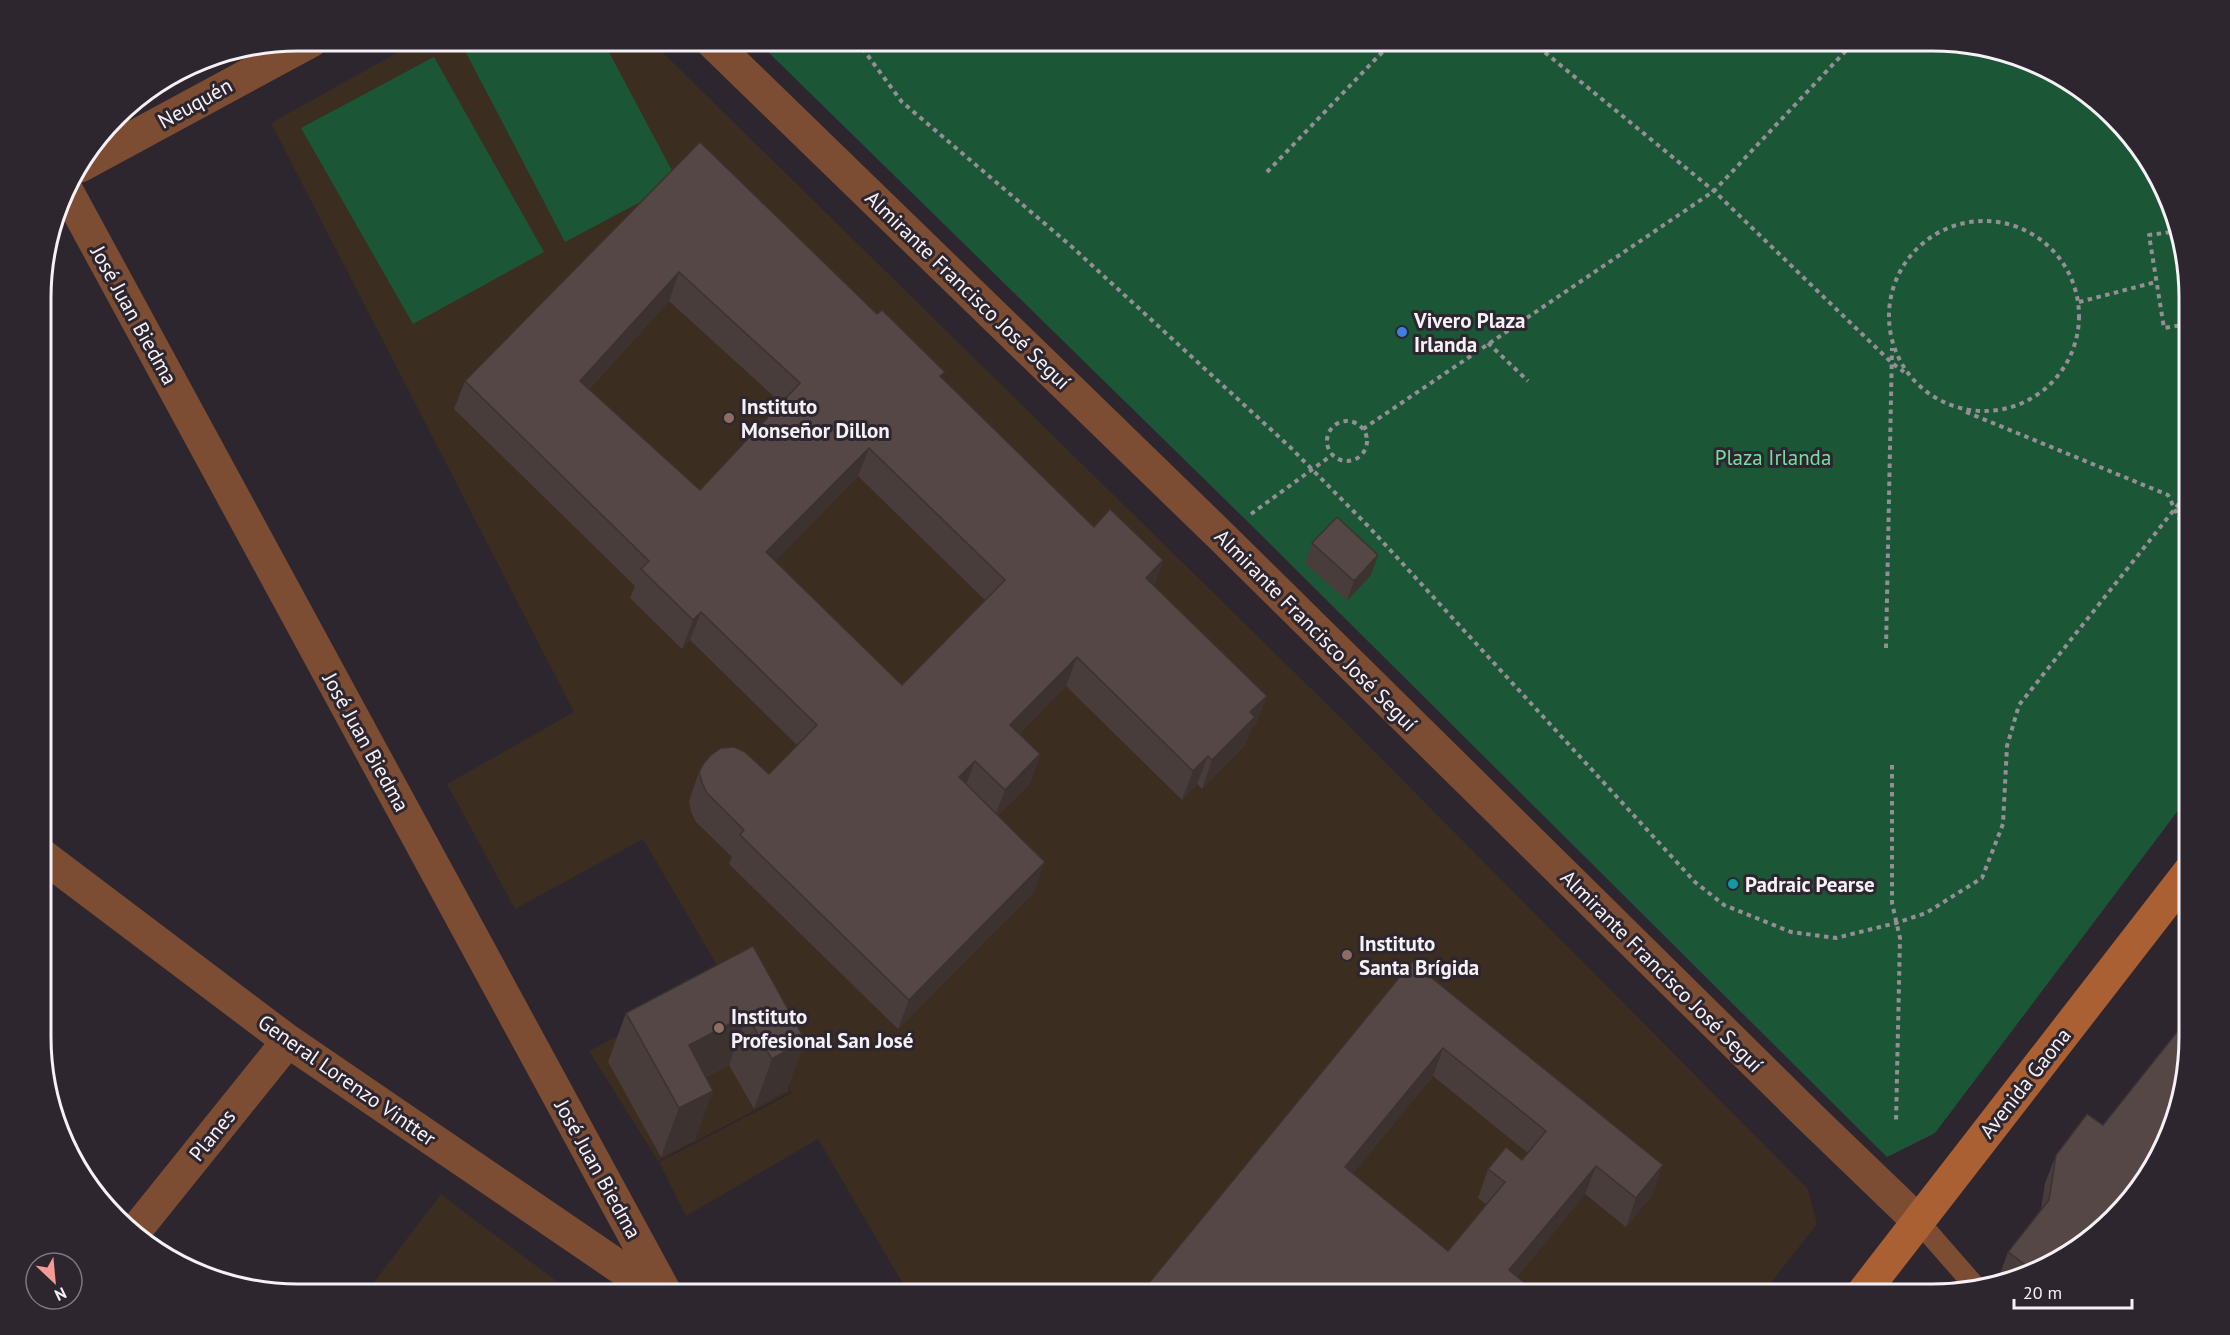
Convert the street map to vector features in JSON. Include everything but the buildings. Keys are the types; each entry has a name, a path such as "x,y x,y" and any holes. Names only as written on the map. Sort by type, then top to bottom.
{"main road":[{"name":"Avenida Gaona","path":"1870,1284 2179,885"}],"street":[{"name":"Neuquén","path":"95,158 290,51"},
{"name":"Almirante Francisco José Seguí","path":"722,51 1223,538 1919,1222"},
{"name":"José Juan Biedma","path":"72,199 661,1284"},
{"name":"General Lorenzo Vintter","path":"51,862 288,1041 644,1284"},
{"name":"Planes","path":"139,1226 288,1041"}],"lane":[{"path":"1919,1222 1971,1281"}],"path":[{"path":"865,51 902,102 1071,246 1312,470 1369,527 1695,882 1724,906 1791,932 1836,938 1896,923 1926,913 1982,878 2003,825 2007,746 2019,705 2179,504"},
{"path":"1267,172 1382,51"},
{"path":"1545,51 1714,191 1892,363 1932,398 2168,495 2179,518"},
{"path":"1363,429 1714,191 1845,51"},
{"path":"1886,648 1892,363 1888,312 1892,288 1907,258 1932,235 1963,222 1996,221 2020,227 2048,244 2069,271 2079,302 2078,336 2066,366 2044,392 2028,402 1996,412 1962,411"},
{"path":"2170,232 2149,235 2164,328 2179,326"},
{"path":"2079,302 2156,282"},
{"path":"1488,343 1528,381"},
{"path":"1892,345 1907,375"},
{"path":"1343,421 1351,421 1363,429 1367,442 1362,455 1356,459 1344,461 1332,455 1327,449 1326,441 1331,427 1343,421"},
{"path":"1223,538 1332,455"},
{"path":"1892,765 1892,903 1900,938 1896,1122"}],"shaded area":[{"name":"Instituto Monseñor Dillon","path":"400,51 661,51 1344,721 1808,1189 1817,1224 1770,1284 903,1284 818,1139 686,1216 659,1162 792,1093 781,1075 790,1092 658,1161 589,1051 725,979 643,839 515,909 447,784 574,712 271,123"},
{"path":"441,1194 561,1284 373,1284"}],"green space":[{"path":"465,51 608,51 678,182 565,242"},
{"name":"Plaza Irlanda","path":"767,51 1932,51 1965,53 1996,59 2056,84 2095,112 2128,147 2146,174 2160,203 2171,234 2177,265 2179,298 2179,809 1935,1133 1887,1157 1245,519"},
{"path":"434,57 544,252 413,324 301,128"}],"place":[{"name":"Vivero Plaza Irlanda","path":"1402,332"},
{"name":"Instituto Monseñor Dillon","path":"729,418"},
{"name":"Padraic Pearse","path":"1733,884"},
{"name":"Instituto Santa Brígida","path":"1347,955"},
{"name":"Instituto Profesional San José","path":"719,1028"}]}
